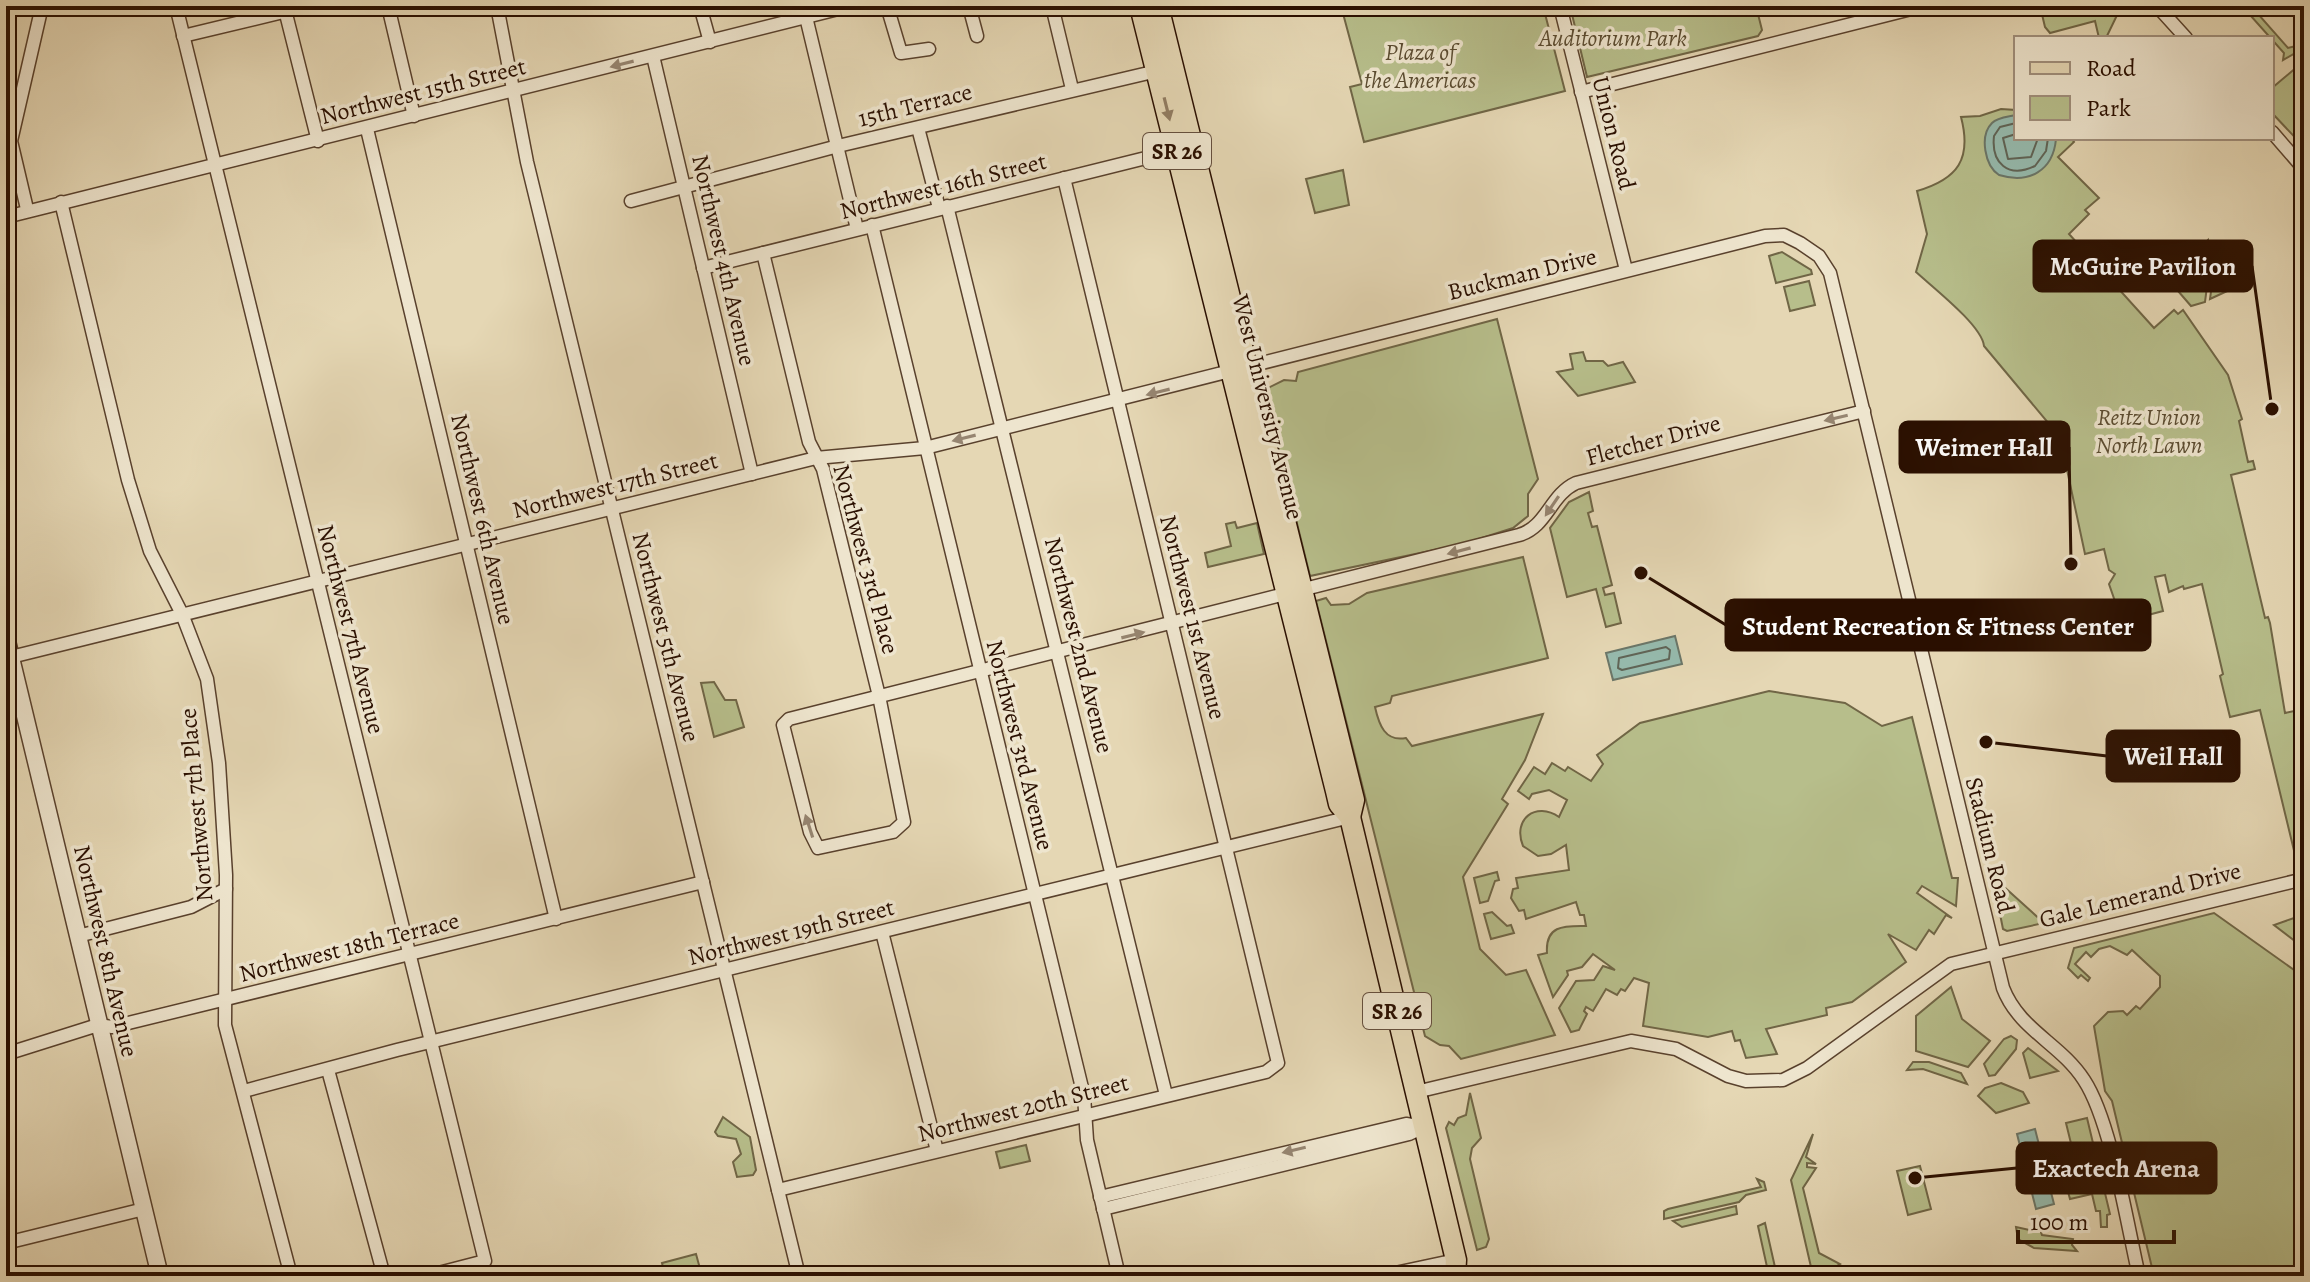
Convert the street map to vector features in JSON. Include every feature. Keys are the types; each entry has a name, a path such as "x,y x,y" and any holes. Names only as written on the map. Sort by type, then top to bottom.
{"main road":[{"name":"West University Avenue","path":"1140,6 1157,71 1185,148"},
{"name":"West University Avenue","path":"1158,6 1185,148 1295,594 1339,804 1350,817 1460,1271"}],"street":[{"path":"27,209 11,141 42,6"},
{"name":"Northwest 7th Avenue","path":"176,6 485,1261 427,1276"},
{"path":"183,36 285,9 308,6"},
{"path":"388,6 414,116"},
{"name":"Northwest 5th Avenue","path":"497,6 527,162 799,1276"},
{"path":"700,6 710,42"},
{"name":"Northwest 15th Street","path":"6,217 27,209 216,166 710,42 806,17 822,9 850,6"},
{"path":"887,6 901,53 929,49"},
{"path":"969,6 977,36"},
{"path":"1052,6 1072,89"},
{"name":"Union Road","path":"1560,6 1626,270"},
{"path":"1581,92 1923,6"},
{"path":"2157,6 2184,36"},
{"path":"285,9 318,141"},
{"path":"806,17 857,229"},
{"name":"Northwest 4th Avenue","path":"653,56 752,474"},
{"name":"15th Terrace","path":"631,201 838,146 1157,71"},
{"name":"Northwest 2nd Avenue","path":"918,128 943,207 1003,428 1166,1095"},
{"name":"Northwest 6th Avenue","path":"367,129 556,919"},
{"path":"2274,134 2304,169"},
{"name":"Northwest 16th Street","path":"703,268 1185,148"},
{"name":"Northwest 1st Avenue","path":"1064,178 1278,1053 1276,1065"},
{"name":"Northwest 7th Place","path":"61,202 128,480 150,551 182,614 207,679 219,763 226,889 224,1000 233,1062 244,1091 291,1276"},
{"name":"Northwest 3rd Avenue","path":"872,225 1084,1096 1101,1203 1119,1276"},
{"name":"Buckman Drive","path":"1240,369 1772,235 1795,240 1819,256"},
{"name":"Northwest 3rd Place","path":"763,253 809,442 823,469 879,696 904,822 898,830"},
{"name":"Stadium Road","path":"1819,256 1830,273 1993,953 2015,1012 2070,1062 2093,1097 2139,1276"},
{"name":"Northwest 17th Street","path":"11,657 816,458 925,448 1240,369"},
{"name":"Fletcher Drive","path":"898,830 818,848 810,832 783,725 789,719 1173,625 1535,530 1559,494 1583,481 1864,411"},
{"name":"Northwest 8th Avenue","path":"6,637 160,1276"},
{"name":"Northwest 19th Street","path":"244,1091 1350,817"},
{"name":"Gale Lemerand Drive","path":"1416,1092 1631,1041 1676,1049 1728,1076 1746,1081 1783,1080 1807,1068 1942,968 2304,879"},
{"name":"Northwest 18th Terrace","path":"6,1054 98,1025 112,1027 703,882"},
{"path":"78,936 191,907 226,889"},
{"path":"882,932 937,1151"},
{"name":"Northwest 20th Street","path":"778,1190 1266,1072 1276,1065"},
{"path":"328,1070 384,1276"},
{"path":"1101,1203 1258,1165 1409,1134 1424,1127"},
{"path":"6,1243 144,1209"},
{"path":"1381,1276 1460,1271"}],"green space":[{"name":"Plaza of the Americas","path":"1341,6 1543,6 1565,91 1364,142 1350,87 1362,84"},
{"name":"Auditorium Park","path":"1570,6 1756,6 1762,30 1758,36 1587,77"},
{"path":"2040,6 2118,6 2120,9 2107,36 2099,36 2095,21 2050,33 2045,27"},
{"path":"2242,6 2251,6 2288,48 2296,46 2297,52 2283,60 2284,53 2274,42 2274,36 2269,36"},
{"path":"2304,61 2304,147 2274,115 2274,86"},
{"name":"Reitz Union North Lawn","path":"2001,109 2014,110 2014,140 2072,140 2074,142 2058,157 2099,198 2085,210 2089,214 2069,234 2154,328 2174,310 2178,314 2183,310 2228,375 2242,419 2239,421 2248,462 2253,461 2255,469 2231,475 2265,618 2268,617 2270,623 2285,713 2304,709 2304,866 2297,863 2260,710 2230,717 2202,584 2184,589 2183,586 2169,592 2165,575 2155,577 2163,611 2148,615 2143,600 2117,607 2109,584 2115,574 2109,570 2104,549 2085,554 2060,437 1984,346 1967,319 1916,272 1927,234 1917,191 1952,173 1963,156 1965,145 1961,117 1980,116"},
{"path":"1343,170 1349,205 1315,213 1306,179"},
{"path":"2208,240 2210,263 2205,302 2191,306 2172,284 2171,277"},
{"path":"2221,244 2226,250 2226,268 2238,286 2210,299 2216,253"},
{"path":"1782,252 1811,270 1812,274 1776,283 1769,256"},
{"path":"1809,281 1815,305 1790,311 1784,287"},
{"path":"1497,319 1538,479 1528,494 1528,516 1513,528 1463,544 1310,576 1264,390 1284,380 1296,381 1298,372"},
{"path":"1583,352 1586,361 1603,361 1608,366 1623,362 1635,382 1578,396 1557,372 1573,369 1570,354"},
{"path":"1589,492 1593,511 1588,513 1592,527 1597,526 1612,585 1603,588 1605,595 1614,593 1621,623 1606,627 1596,589 1567,597 1550,528 1569,502"},
{"path":"1235,522 1237,528 1257,523 1264,554 1208,567 1205,553 1231,546 1226,524"},
{"path":"1523,557 1548,658 1392,696 1390,703 1375,707 1384,731 1399,739 1406,738 1412,746 1543,714 1525,760 1502,799 1508,804 1463,877 1480,949 1506,975 1526,970 1555,1035 1461,1059 1449,1046 1440,1045 1425,1036 1316,601 1326,598 1331,605 1349,604 1367,593"},
{"path":"714,682 725,700 736,700 744,727 714,737 701,683"},
{"path":"1769,691 1845,703 1882,726 1912,717 1952,878 1958,878 1956,906 1922,886 1917,893 1952,918 1946,915 1934,934 1929,930 1916,950 1888,934 1906,962 1852,1002 1826,1008 1827,1015 1766,1029 1777,1054 1746,1058 1740,1040 1735,1041 1732,1031 1708,1037 1643,1026 1649,983 1634,978 1625,991 1621,989 1617,995 1606,989 1593,1011 1586,1007 1584,1011 1587,1014 1579,1030 1571,1032 1559,1008 1576,981 1594,980 1603,966 1615,970 1593,954 1582,967 1567,971 1568,975 1553,997 1538,955 1547,953 1549,937 1553,932 1571,926 1586,926 1584,915 1580,915 1576,902 1526,919 1524,910 1519,911 1511,898 1513,889 1518,888 1516,878 1569,870 1566,845 1551,854 1538,856 1523,846 1520,836 1523,821 1528,815 1542,811 1559,817 1567,800 1549,790 1532,794 1529,799 1518,791 1534,767 1545,774 1552,763 1565,771 1568,767 1591,781 1603,764 1597,755 1640,723"},
{"path":"1497,872 1499,880 1495,881 1488,901 1480,903 1474,878"},
{"path":"2002,885 2044,923 2007,931 2003,929 1997,899"},
{"path":"1492,912 1507,926 1511,925 1514,933 1491,939 1484,914"},
{"path":"2214,913 2304,977 2304,1276 2154,1276 2112,1101 2105,1091 2094,1026 2108,1012 2123,1011 2127,1015 2136,1006 2140,1009 2160,987 2160,976 2132,950 2127,955 2110,946 2099,949 2091,957 2086,952 2075,964 2090,978 2088,981 2081,975 2078,978 2068,968 2074,948"},
{"path":"2304,918 2304,948 2274,925"},
{"path":"1951,987 1962,1019 1990,1041 1968,1067 1916,1051 1916,1016"},
{"path":"2011,1036 2017,1040 2016,1049 1995,1075 1989,1076 1984,1064 2004,1039"},
{"path":"2028,1048 2058,1071 2030,1078 2023,1053"},
{"path":"1913,1062 1929,1062 1961,1073 1967,1084 1923,1069 1907,1070"},
{"path":"2001,1083 2023,1092 2029,1103 1996,1113 1978,1096 1985,1088"},
{"path":"1470,1093 1481,1138 1472,1148 1470,1159 1489,1239 1486,1247 1477,1250 1446,1128 1449,1122 1454,1125 1458,1118 1466,1115"},
{"path":"723,1117 750,1137 756,1170 753,1175 737,1177 733,1162 741,1154 736,1139 718,1136 715,1132"},
{"path":"2087,1118 2110,1214 2107,1215 2107,1227 2101,1227 2100,1211 2096,1211 2092,1194 2070,1199 2067,1188 2078,1186 2076,1177 2079,1176 2066,1123"},
{"path":"1813,1134 1806,1157 1816,1164 1807,1163 1807,1167 1816,1168 1803,1188 1819,1253 1840,1264 1826,1273 1811,1267 1791,1180"},
{"path":"1026,1145 1030,1161 1000,1168 996,1152"},
{"path":"1920,1166 1931,1209 1908,1215 1897,1171"},
{"path":"1757,1179 1764,1182 1766,1190 1746,1195 1739,1202 1664,1219 1664,1211 1668,1209 1761,1187"},
{"path":"1736,1206 1737,1214 1682,1227 1673,1221"},
{"path":"1765,1223 1777,1276 1769,1276 1758,1226"},
{"path":"2016,1227 2034,1231 2039,1227 2042,1235 2073,1239 2072,1245 2077,1251 2034,1248 2018,1239"},
{"path":"696,1254 702,1276 665,1276 662,1263"}],"water":[{"path":"2014,115 2014,140 2056,140 2045,167 2020,178 1999,175 1994,171 1987,158 1985,143 1988,129 2000,118"},
{"path":"1675,636 1682,664 1613,680 1606,653"},
{"path":"2035,1129 2054,1204 2036,1209 2017,1134"}],"place":[{"name":"McGuire Pavilion","path":"2272,409"},
{"name":"Weimer Hall","path":"2071,564"},
{"name":"Student Recreation & Fitness Center","path":"1641,573"},
{"name":"Weil Hall","path":"1986,742"},
{"name":"Exactech Arena","path":"1915,1178"}]}
